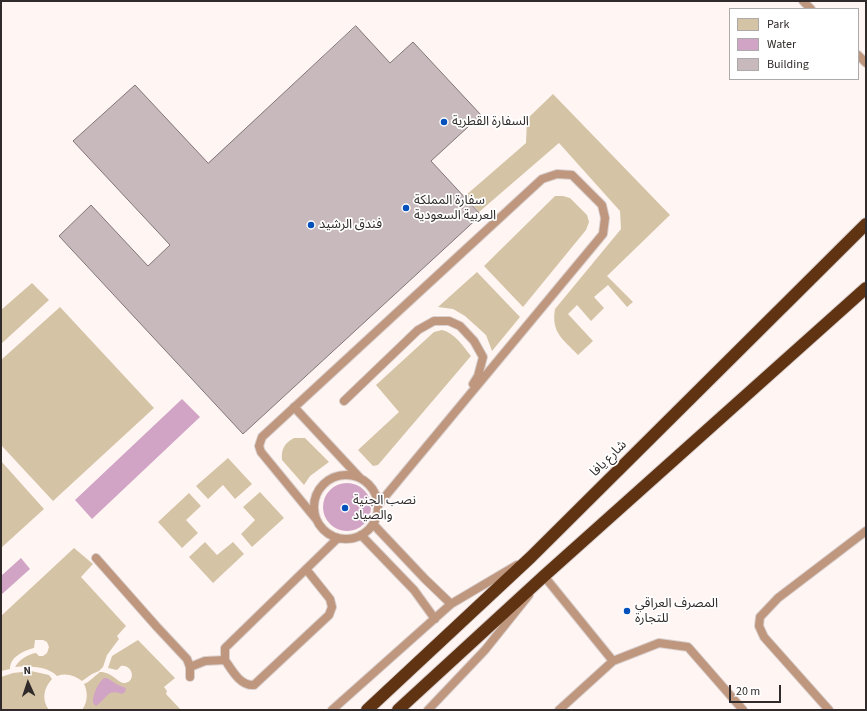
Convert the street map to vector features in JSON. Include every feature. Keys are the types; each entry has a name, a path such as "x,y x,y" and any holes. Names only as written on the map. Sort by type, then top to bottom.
{"highway":[{"name":"شارع يافا","path":"367,710 531,557 866,224"},
{"path":"398,710 544,576 866,288"}],"lane":[{"path":"294,407 360,479 369,485 375,494 378,505 377,515 373,524 362,535 354,538 338,538 329,534 321,527 261,452 259,446 262,437 294,407 542,179 557,174 572,174 602,205 605,218 603,234 378,505"},
{"path":"344,401 418,330 434,321 449,322 460,326 474,341 483,357 478,376 456,412"},
{"path":"316,519 314,508 315,497 321,487 329,480 339,476 350,476 360,479"},
{"path":"373,524 451,604"},
{"path":"829,710 764,637 759,626 760,617 778,598 866,531"},
{"path":"362,535 414,590 435,619"},
{"path":"306,569 330,599 332,607 329,615 254,685 248,685 242,681 225,660 225,648 306,569 338,538"},
{"path":"332,710 451,604 531,557"},
{"path":"96,558 187,659 190,667 190,677"},
{"path":"428,710 485,650 544,576 614,661"},
{"path":"559,710 614,661 659,643 688,647 743,710"},
{"path":"190,667 205,661 225,660"}],"green space":[{"path":"553,94 670,215 607,276 633,302 627,307 608,285 594,297 604,308 591,321 577,305 568,314 593,341 578,355 559,335 555,324 555,309 621,229 620,211 559,143 479,212 465,196 526,143 527,119"},
{"path":"555,196 570,198 587,215 589,222 586,230 523,307 484,266"},
{"path":"477,272 520,317 492,351 486,335 465,316 453,309 438,307"},
{"path":"32,283 49,300 1,344 1,310"},
{"path":"60,307 154,408 53,501 1,445 1,360"},
{"path":"442,330 455,337 471,356 378,465 373,466 358,450 399,412 376,385 434,332"},
{"path":"294,438 305,438 329,462 310,476 304,485 282,460 284,447"},
{"path":"228,458 252,484 235,499 223,485 208,499 196,486"},
{"path":"1,461 44,509 1,548"},
{"path":"260,492 284,518 252,547 241,534 255,520 243,507"},
{"path":"189,493 201,506 186,520 198,533 182,548 158,522"},
{"path":"205,542 217,555 233,542 244,554 213,583 189,557"},
{"path":"74,548 93,564 81,577 126,626 117,636 119,639 107,655 103,667 82,681 70,675 57,676 43,668 15,667 27,656 36,653 39,656 43,656 47,653 49,647 47,642 43,640 35,640 34,648 18,655 12,661 10,669 1,671 1,616"},
{"path":"138,640 175,678 164,687 167,691 166,694 181,710 82,710 87,697 84,684 100,672 112,676 122,683 129,682 132,673 125,666 121,666 117,670 108,668 112,656"},
{"path":"31,671 49,675 52,679 44,694 45,702 49,710 1,710 1,677 13,673"}],"water":[{"path":"182,399 200,417 92,519 75,500"},
{"path":"342,483 352,483 361,487 367,493 371,502 371,512 367,521 361,527 352,531 342,531 333,527 327,521 323,512 323,502 327,493 333,487"},
{"path":"21,558 30,569 1,595 1,576"},
{"path":"104,678 107,678 126,688 125,692 122,694 113,692 110,693 96,706 93,703 93,700 97,686"}],"building":[{"name":"فندق الرشيد","path":"356,26 390,63 413,42 481,115 431,161 481,215 243,434 59,236 91,205 148,266 170,245 73,141 135,85 208,163"}],"place":[{"name":"السفارة القطرية","path":"444,122"},
{"name":"سفارة المملكة العربية السعودية","path":"406,208"},
{"name":"فندق الرشيد","path":"311,225"},
{"name":"نصب الجنية والصياد","path":"345,508"},
{"name":"المصرف العراقي للتجارة","path":"627,611"}]}
